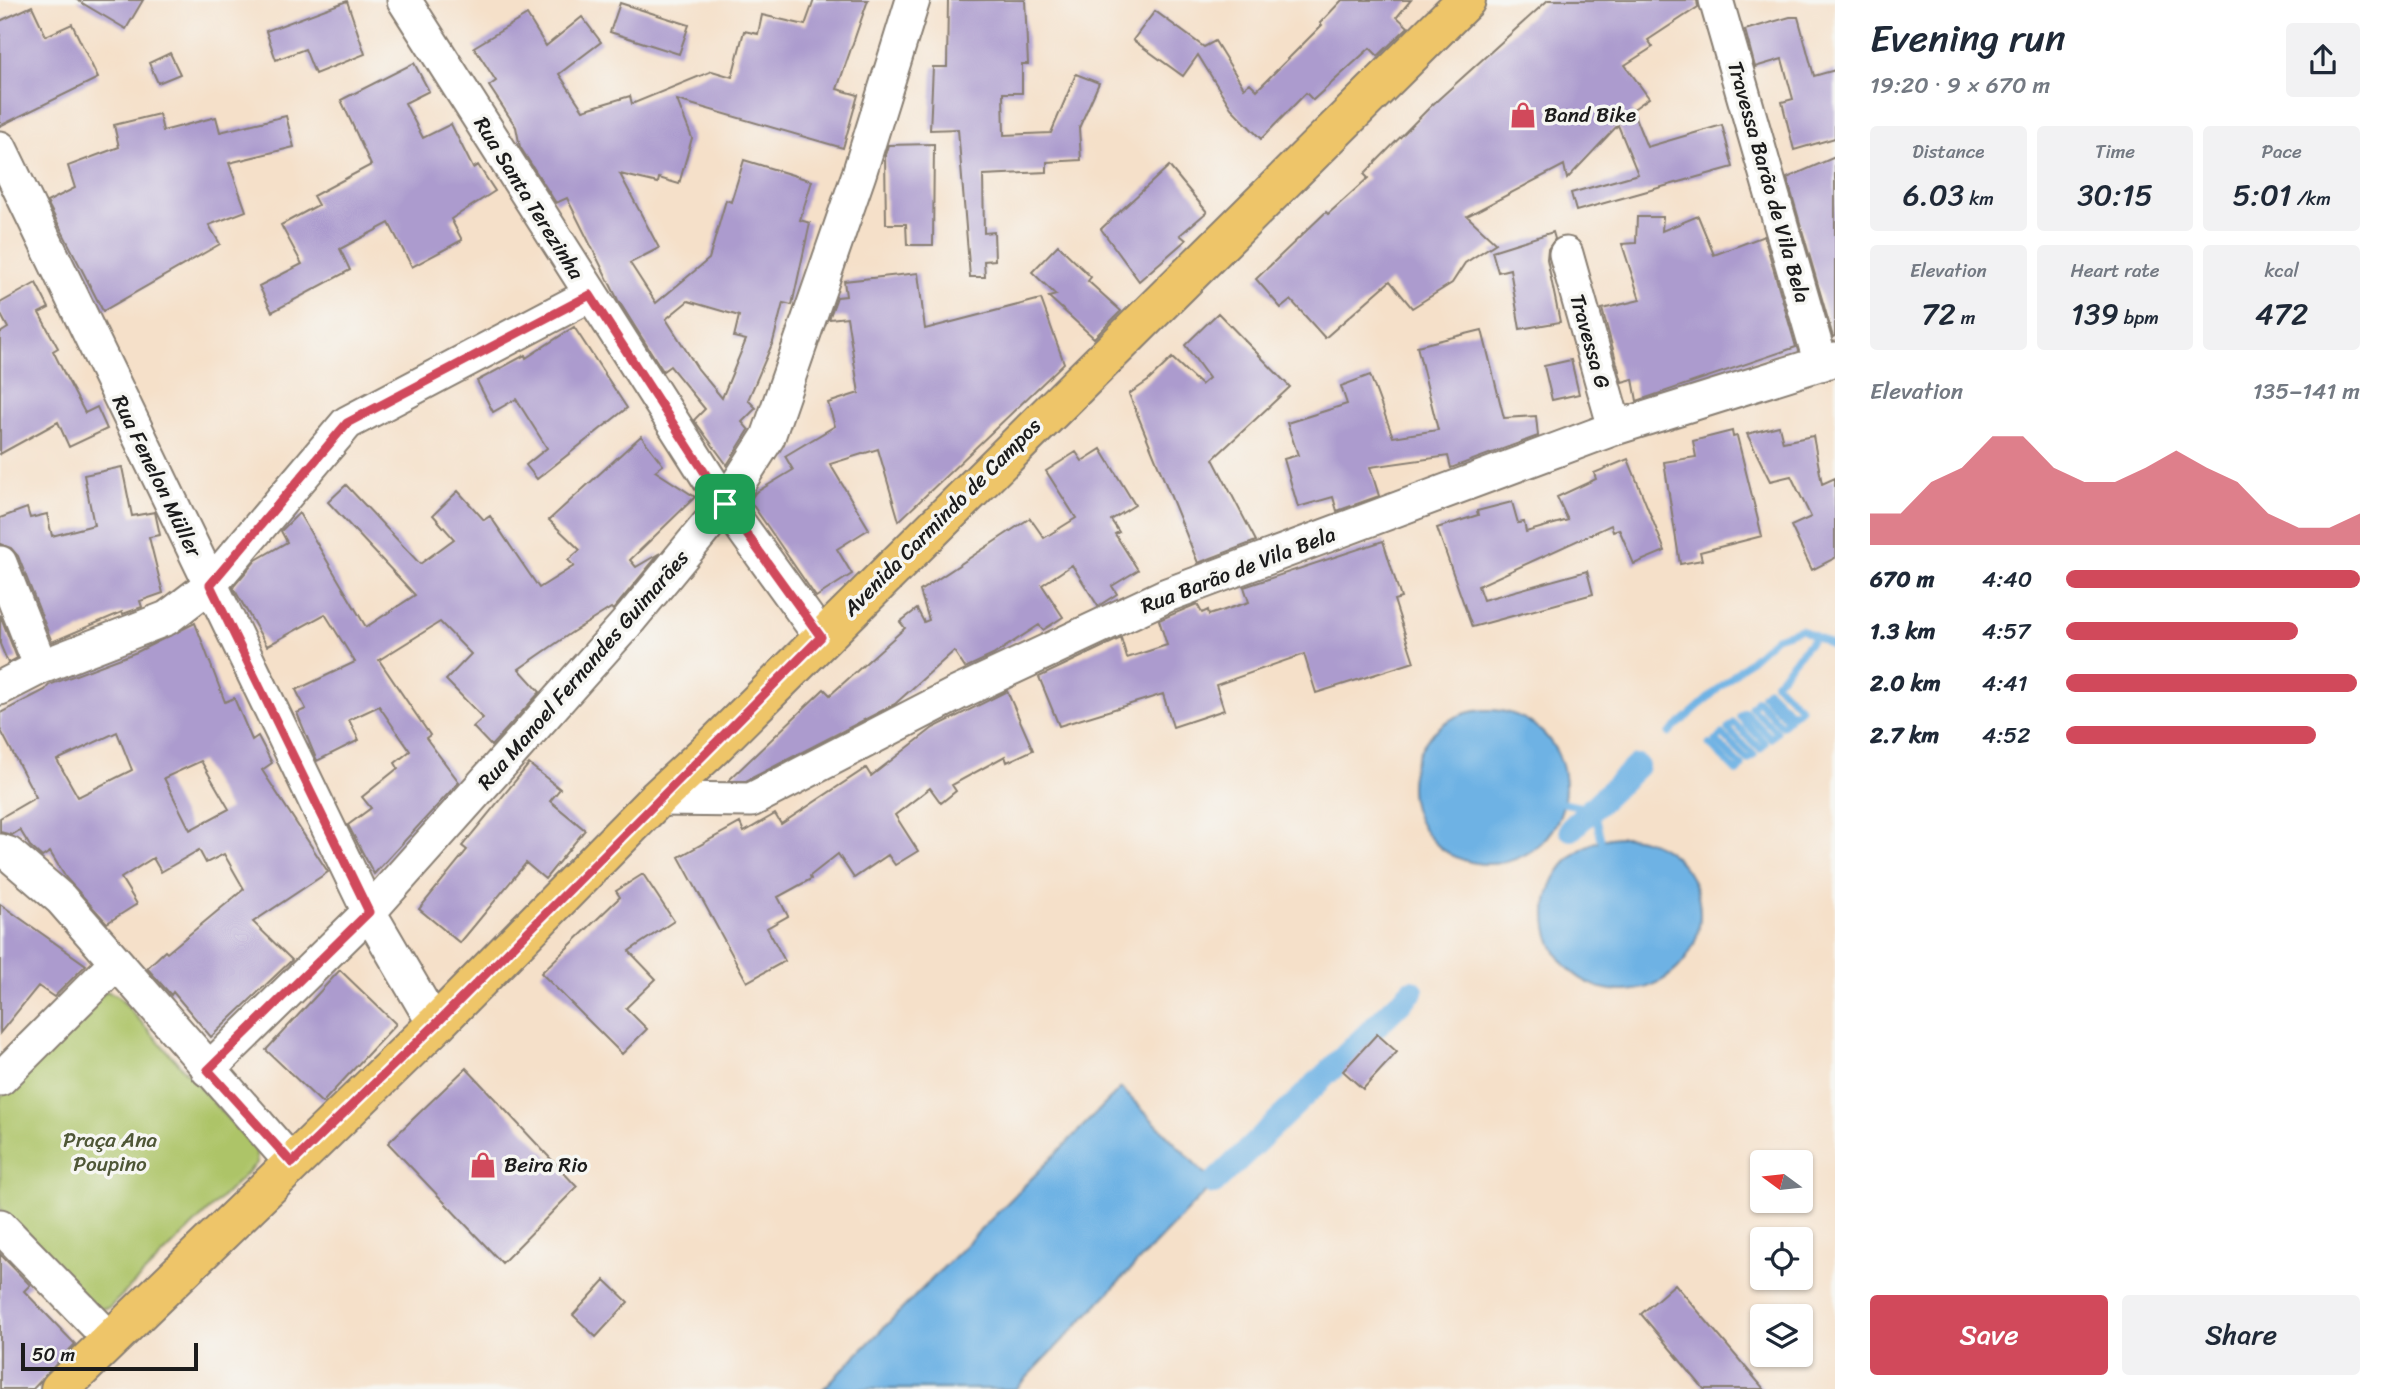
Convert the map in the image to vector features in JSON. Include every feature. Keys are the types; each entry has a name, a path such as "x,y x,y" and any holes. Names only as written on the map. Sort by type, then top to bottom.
{"main road":[{"name":"Avenida Carmindo de Campos","path":"60,1389 435,1025 657,799 713,747 1465,0"}],"street":[{"name":"Rua Santa Terezinha","path":"404,0 725,504 821,637"},
{"name":"Rua Manoel Fernandes Guimarães","path":"208,1070 369,912 626,624 725,504 768,437 859,174 913,0"},
{"name":"Travessa Barão de Vila Bela","path":"1716,0 1828,362"},
{"name":"Rua Fenelon Müller","path":"0,148 369,912 435,1025"},
{"name":"Travessa G","path":"1566,254 1615,428"},
{"path":"0,688 41,667 167,618 210,585 347,423 590,295"},
{"name":"Rua Barão de Vila Bela","path":"657,799 751,800 958,693 1167,595 1615,428 1828,362"},
{"path":"0,563 41,667"},
{"path":"0,851 9,853 61,899 292,1163"},
{"path":"0,1079 116,963"},
{"path":"0,1226 111,1340"}],"green space":[{"name":"Praça Ana Poupino","path":"106,991 117,995 256,1150 257,1163 109,1308 97,1309 0,1208 0,1098"}],"water":[{"path":"1488,710 1518,716 1543,732 1559,757 1565,787 1559,817 1543,842 1518,858 1488,864 1458,858 1433,842 1417,817 1411,787 1417,757 1433,732 1458,716"},
{"path":"1623,837 1653,843 1678,859 1694,884 1700,914 1694,944 1678,969 1653,985 1623,991 1593,985 1568,969 1552,944 1546,914 1552,884 1568,859 1593,843"},
{"path":"1121,1088 1214,1183 1016,1389 823,1389"}],"building":[{"path":"77,0 143,0 126,29"},
{"path":"814,0 868,0 837,89 858,95 843,148 677,100 692,138 679,184 659,178 658,183 620,174 659,248 630,263 656,303 709,259 726,200 731,202 744,160 812,181 800,220 810,223 792,305 783,303 773,342 748,400 756,408 742,422 749,430 727,465 694,420 705,409 670,366 663,371 618,300 567,198 556,203 520,147 516,127 489,86 496,81 474,47 527,15 546,46 582,17 601,42 559,74 583,110 630,96 632,104 712,71 732,77 744,31 758,34 762,15 805,25","holes":["688,301 739,316 734,337 746,340 722,398 698,369 666,319"]},
{"path":"948,0 1025,0 1028,64 1022,64 1022,93 1003,93 1004,135 1051,133 1076,74 1099,83 1079,128 1081,160 1047,162 1047,172 983,175 984,233 994,232 995,260 984,261 985,277 970,277 958,129 930,130 933,67 947,67"},
{"path":"1342,0 1411,0 1397,17 1408,27 1378,56 1370,48 1313,100 1306,93 1261,139 1231,108 1198,55 1183,76 1133,40 1155,11 1204,47 1215,41 1244,88 1250,83 1257,90 1322,25 1320,23"},
{"path":"1548,0 1697,0 1698,7 1648,40 1653,47 1625,65 1649,98 1632,110 1647,147 1722,125 1733,167 1576,211 1571,193 1638,174 1618,125 1567,179 1564,165 1467,216 1496,243 1465,263 1452,283 1412,308 1390,281 1325,338 1291,300 1281,308 1256,279 1326,212 1328,214 1368,178 1364,174 1430,107"},
{"path":"347,1 365,54 315,74 305,49 276,60 266,31"},
{"path":"620,3 689,25 679,54 610,32"},
{"path":"32,6 46,36 72,24 98,78 0,126 0,21"},
{"path":"1798,17 1814,76 1835,70 1835,138 1794,150 1782,102 1793,99 1782,59 1755,67 1745,30"},
{"path":"170,53 180,74 158,83 149,63"},
{"path":"414,63 429,91 405,103 423,138 451,124 473,168 478,165 495,191 451,219 462,240 412,267 389,223 340,249 350,270 272,312 259,286 302,264 281,225 318,205 313,196 371,165 341,100"},
{"path":"159,114 163,131 216,117 220,132 286,116 294,147 229,163 246,211 209,225 220,244 103,311 47,202 75,188 68,166 119,147 114,125"},
{"path":"934,144 933,245 907,245 906,224 886,224 885,155 888,145"},
{"path":"1835,157 1835,336 1833,337 1787,178"},
{"path":"1169,166 1207,212 1180,235 1186,240 1139,281 1101,229"},
{"path":"1698,216 1714,255 1764,236 1796,347 1637,401 1633,379 1622,382 1602,309 1640,300 1622,244 1636,243 1637,217 1663,217 1662,231"},
{"path":"1553,232 1555,239 1548,249 1547,259 1560,322 1520,329 1510,269 1498,272 1492,251"},
{"path":"1058,245 1091,277 1088,281 1121,311 1094,338 1049,297 1056,295 1032,272"},
{"path":"918,273 925,329 1041,299 1064,363 899,521 878,449 830,464 869,529 837,549 852,574 816,597 750,501 755,493 793,470 785,456 835,426 828,403 859,393 847,317 829,319 837,297 846,296 844,281"},
{"path":"36,283 49,308 39,313 58,348 53,351 85,413 97,407 107,429 69,447 58,422 0,454 0,333 8,328 0,313 0,303"},
{"path":"1218,313 1290,387 1213,459 1256,541 1198,563 1129,394 1148,381 1172,358 1201,385 1209,378 1185,345"},
{"path":"574,327 627,408 537,479 526,465 547,448 516,399 493,412 477,381 525,355 526,358"},
{"path":"1482,330 1504,418 1536,416 1538,436 1451,468 1448,456 1370,467 1379,496 1337,511 1333,497 1298,507 1284,459 1298,455 1287,423 1347,404 1341,386 1370,375 1393,437 1438,430 1417,346"},
{"path":"1571,360 1579,394 1552,400 1544,366"},
{"path":"1779,426 1783,442 1813,436 1822,484 1835,478 1835,558 1812,570 1791,526 1811,517 1791,476 1770,481 1747,434"},
{"path":"1732,431 1733,437 1737,436 1762,536 1700,552 1702,560 1680,564 1664,462 1696,457 1693,441"},
{"path":"641,436 663,465 655,471 695,497 630,560 636,567 660,553 613,610 611,608 571,633 519,669 540,692 491,746 473,727 483,718 446,680 471,654 440,622 379,660 430,735 426,738 459,782 374,874 348,825 371,808 362,797 398,768 395,763 410,751 379,706 349,720 359,740 317,761 297,713 306,709 296,690 355,662 325,614 267,646 233,587 256,560 287,542 281,531 299,513 366,627 415,595 328,502 346,485 420,564 454,539 433,515 458,491 484,520 490,516 539,588 574,566 568,560 580,550 549,520"},
{"path":"1101,449 1135,505 1111,520 1119,532 1115,534 1138,570 1112,586 1117,594 1098,606 1072,565 1042,585 1063,617 1043,630 1039,625 993,655 965,668 954,651 895,704 746,781 728,781 824,689 830,695 905,628 900,622 917,609 924,622 929,620 920,591 1030,518 1044,538 1076,518 1046,471 1076,452 1082,461"},
{"path":"1628,459 1665,551 1634,564 1619,529 1613,531 1611,525 1478,586 1483,600 1587,571 1593,594 1472,627 1437,528 1478,515 1477,511 1512,502 1518,523 1524,522 1526,532 1568,520 1557,497 1596,479 1594,473"},
{"path":"122,467 132,516 155,512 160,535 149,537 163,593 140,601 142,607 123,614 122,612 52,642 18,556 11,548 0,544 0,518 27,508 30,518 47,514 52,536 94,525 84,475"},
{"path":"1383,541 1401,598 1394,600 1414,662 1316,693 1304,654 1216,685 1224,710 1173,727 1163,694 1059,726 1039,677 1121,638 1127,658 1167,645 1159,620 1197,604 1202,613 1208,610 1209,615 1249,602 1244,587"},
{"path":"0,615 17,658 8,663 0,644"},
{"path":"195,623 225,702 234,698 252,740 258,736 272,763 262,770 328,872 253,922 292,960 211,1037 173,992 171,995 147,968 244,889 224,854 206,863 199,850 161,872 153,858 121,878 137,904 107,923 66,878 50,852 42,857 30,846 20,830 12,835 0,832 0,818 36,797 0,729 0,713 45,690 49,685 137,652","holes":["117,732 132,770 78,797 57,760","201,761 229,809 190,830 164,778"]},
{"path":"1007,691 1033,750 1007,762 1005,756 952,785 956,791 941,803 930,788 895,815 918,851 895,865 888,855 854,878 838,854 810,876 811,879 778,897 788,916 767,928 785,961 747,982 679,857 740,823 744,832 775,814 781,824 866,768 871,776 933,728"},
{"path":"529,764 560,789 550,801 585,830 545,879 526,863 460,943 419,909 467,850 462,846"},
{"path":"643,874 674,921 629,951 656,979 626,1008 647,1029 622,1054 541,973 620,897 616,891"},
{"path":"0,904 86,965 54,997 38,986 0,1033"},
{"path":"340,970 396,1024 322,1103 266,1050"},
{"path":"1377,1034 1397,1052 1363,1089 1343,1071"},
{"name":"Beira Rio","path":"466,1068 577,1187 502,1263 388,1143"},
{"path":"0,1254 30,1285 24,1291 75,1344 33,1389 0,1389"},
{"path":"605,1280 628,1302 596,1337 573,1315"},
{"path":"1675,1284 1764,1389 1704,1389 1641,1314"}],"waterway":[{"path":"1669,733 1776,637 1801,629 1835,647"},
{"path":"1709,744 1737,772 1742,766 1716,741 1722,734 1748,760 1754,755 1728,729 1734,723 1760,749 1765,743 1740,717 1745,712 1771,738 1777,732 1751,707 1757,700 1782,726 1788,720 1763,695 1768,690 1793,715 1801,708 1775,683 1815,636"},
{"path":"1571,829 1637,766"},
{"path":"1563,803 1593,809 1601,839"},
{"path":"1214,1183 1412,991"}],"place":[{"name":"Band Bike","path":"1523,115"},
{"name":"Beira Rio","path":"483,1165"}],"route":[{"path":"590,295 725,504 821,637 435,1025 292,1163 208,1070 369,912 210,585 347,423 590,295"}]}
